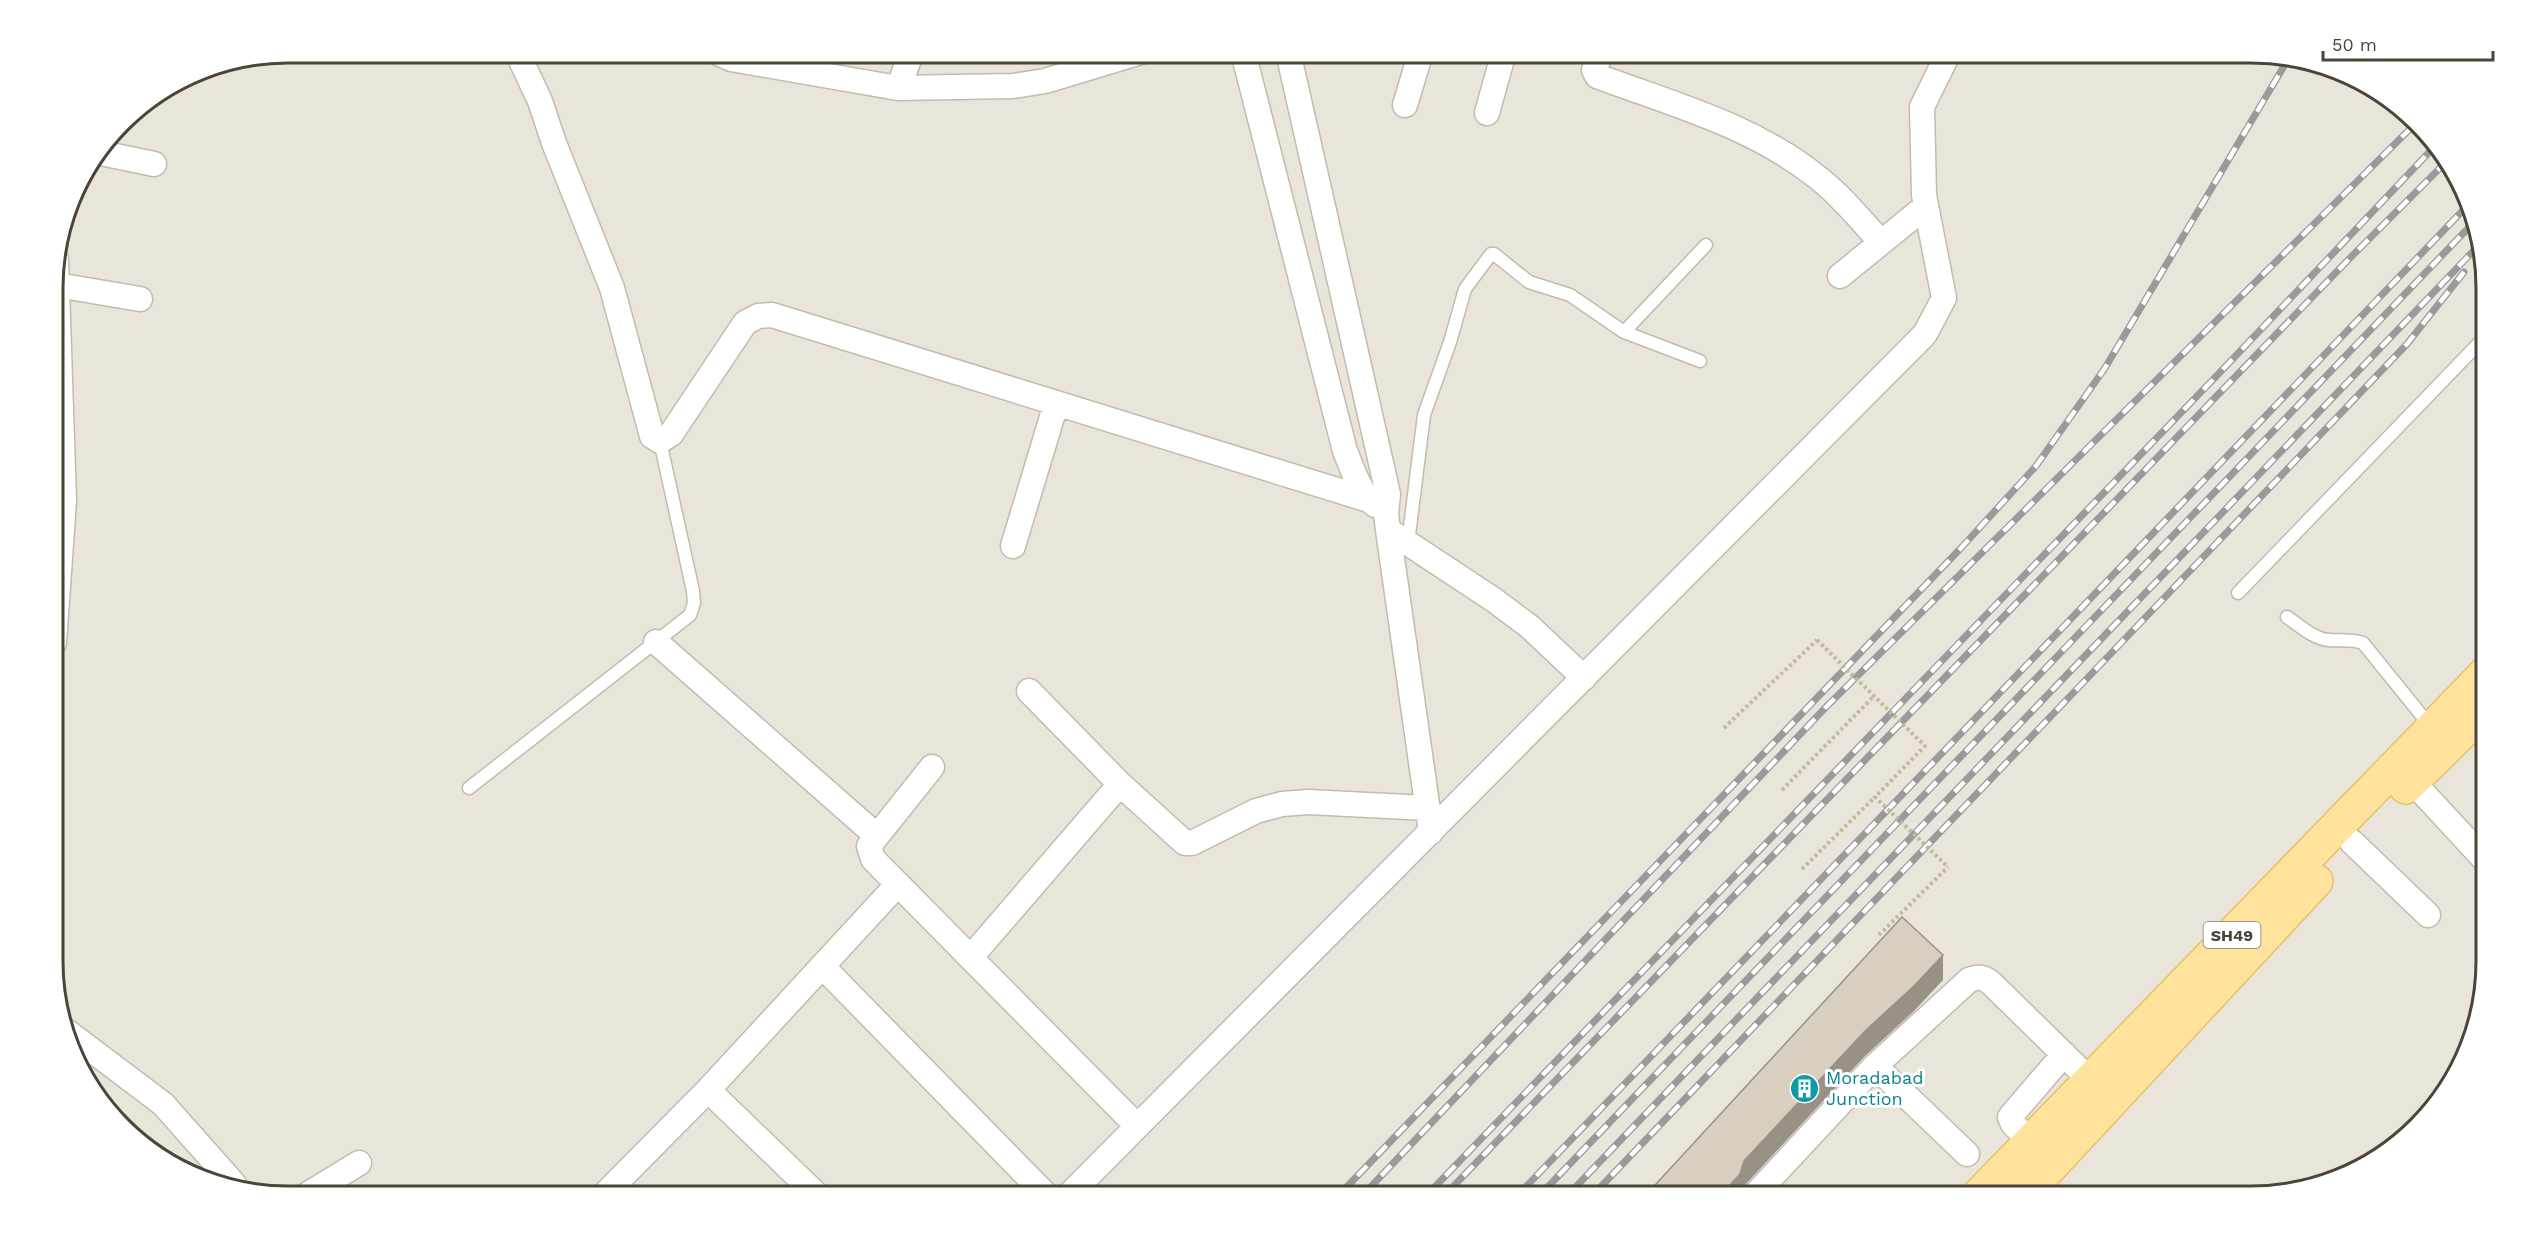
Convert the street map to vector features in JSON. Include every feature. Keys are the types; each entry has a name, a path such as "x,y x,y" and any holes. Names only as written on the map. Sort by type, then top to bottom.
{"main road":[{"name":"SH49","path":"2040,1186 2352,842 2404,773 2432,728 2476,683"},
{"name":"SH49","path":"1988,1186 2091,1081 2404,773 2476,717"}],"street":[{"path":"523,63 540,101 554,143 612,288 652,436 660,441 671,434 745,323 758,316 772,315 792,320 1056,404 1388,522 1530,627 1584,678"},
{"path":"789,63 898,88 1024,84 1046,81 1105,63"},
{"path":"898,88 908,63"},
{"path":"1246,63 1345,451 1357,480 1388,522"},
{"path":"1290,63 1388,494 1388,522 1431,832"},
{"path":"1405,105 1418,63"},
{"path":"1488,113 1501,63"},
{"path":"1597,63 1594,70 1597,76 1727,124 1778,149 1819,177 1881,242"},
{"path":"1078,1186 1925,334 1944,298 1924,195 1922,107 1944,63"},
{"path":"107,154 154,164"},
{"path":"1840,276 1926,206"},
{"path":"63,286 140,299"},
{"path":"1013,546 1056,404"},
{"path":"63,470 63,515"},
{"path":"656,642 878,836"},
{"path":"1029,691 1120,784 1185,843 1192,843 1256,811 1282,804 1308,802 1428,808"},
{"path":"932,767 869,846 873,859 1137,1126"},
{"path":"2404,773 2476,850"},
{"path":"971,957 1120,784"},
{"path":"2352,842 2428,915"},
{"path":"613,1186 708,1090 898,884"},
{"path":"822,966 1037,1186"},
{"path":"1763,1186 1875,1066 1969,980 1978,977 1992,984 2091,1081"},
{"path":"77,1039 163,1104 229,1178"},
{"path":"2031,1142 2013,1124 2010,1117 2064,1054"},
{"path":"1875,1066 1967,1154"},
{"path":"708,1090 808,1186"},
{"path":"322,1186 359,1163"}],"lane":[{"path":"1624,332 1706,245"},
{"path":"1388,522 1450,342 1465,289 1489,255 1494,254 1535,285 1570,295 1624,332 1700,362"},
{"path":"2238,593 2476,346"},
{"path":"469,788 690,615 694,603 660,441"},
{"path":"2287,617 2319,638 2353,639 2362,643 2432,728"}],"path":[{"path":"1724,728 1817,640 1924,746 1802,870"},
{"path":"1782,790 1874,696"},
{"path":"1875,796 1948,867 1879,935"}],"shaded area":[{"path":"273,63 2266,63 2310,71 2351,86 2388,109 2430,151 2453,188 2464,215 2472,244 2476,273 2476,976 2468,1020 2453,1061 2430,1098 2388,1140 2351,1163 2324,1174 2295,1182 2266,1186 273,1186 229,1178 188,1163 151,1140 109,1098 93,1074 80,1047 65,991 63,976 63,273 71,229 86,188 109,151 129,129 151,109 188,86 229,71"}],"building":[{"name":"Moradabad Junction","path":"1902,917 1943,955 1914,986 1865,1031 1744,1161 1740,1174 1729,1186 1654,1186"}],"railway":[{"path":"1348,1186 1961,548 2036,466 2105,368 2284,65"},
{"path":"1371,1186 1826,707 2410,129"},
{"path":"1436,1186 2430,151"},
{"path":"1454,1186 2349,259 2441,167"},
{"path":"1527,1186 2462,211"},
{"path":"1549,1186 2468,228"},
{"path":"1577,1186 2473,251"},
{"path":"1602,1186 2407,344 2464,272"}],"place":[{"name":"Moradabad Junction","path":"1805,1088"}]}
